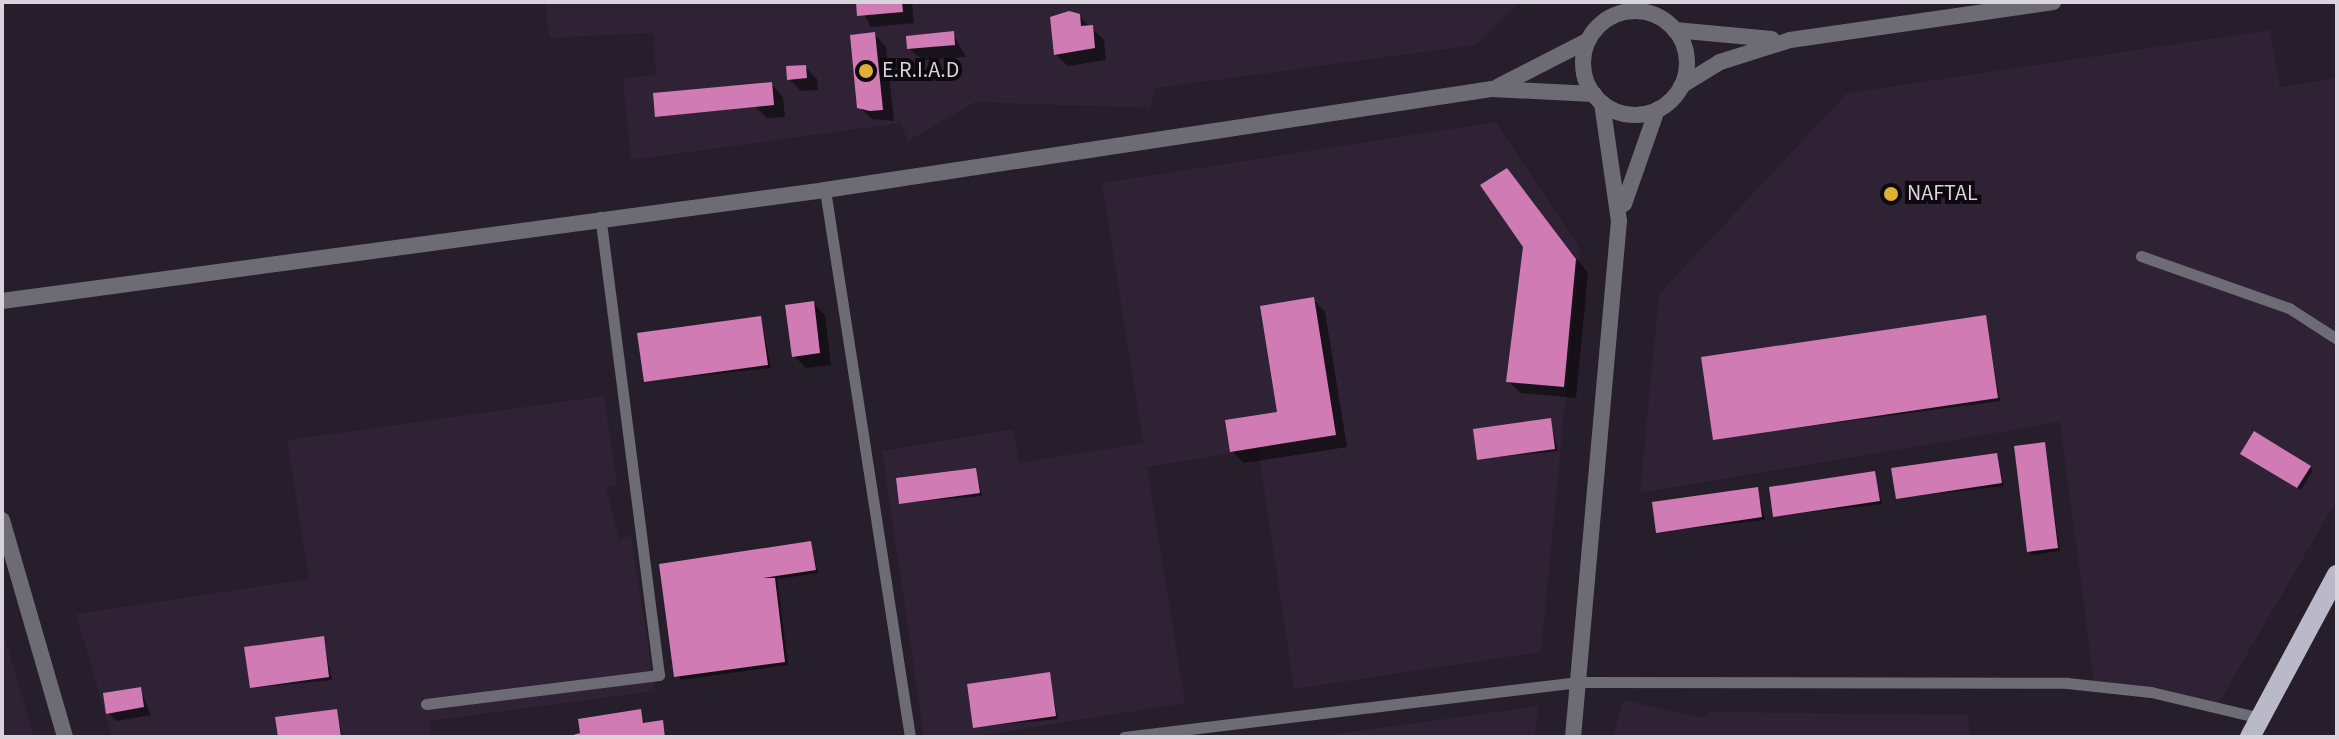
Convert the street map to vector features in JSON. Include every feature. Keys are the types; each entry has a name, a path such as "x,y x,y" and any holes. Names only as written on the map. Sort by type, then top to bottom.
{"main road":[{"path":"2250,737 2337,575"}],"street":[{"path":"1492,89 1589,40 1616,2"},
{"path":"1662,2 1686,51 1681,86"},
{"path":"1573,737 1619,221 1657,110 1681,86 1735,55 1790,40 2053,2"},
{"path":"1603,22 1636,11 1672,26 1790,40"},
{"path":"1589,40 1584,73 1598,99 1619,221"},
{"path":"2,301 600,217 825,190 1492,89 1598,99 1634,115 1657,110"},
{"path":"2,520 65,737"}],"lane":[{"path":"825,190 910,737"},
{"path":"426,704 659,675 600,217"},
{"path":"2141,256 2289,308 2337,339"},
{"path":"1124,737 1579,682 2067,683 2151,692 2260,718"}],"shaded area":[{"path":"545,2 1519,2 1476,45 1156,88 1150,108 975,102 908,141 901,123 631,160 623,78 656,75 653,33 549,38"},
{"path":"2270,30 2280,87 2337,78 2337,500 2218,704 2094,682 2060,422 1640,493 1659,294 1847,93"},
{"path":"1496,122 1580,249 1541,652 1294,689 1258,449 1147,467 1185,703 973,737 924,737 882,451 1013,429 1019,463 1143,443 1102,183"},
{"path":"604,396 617,484 606,488 619,540 631,535 655,691 430,721 432,737 112,737 76,614 309,579 287,440"},
{"path":"2,628 34,737 2,737"},
{"path":"1623,700 1702,718 1709,712 1968,715 1970,737 1613,737"},
{"path":"1538,706 1535,737 1314,737"}],"building":[{"name":"E.R.I.A.D","path":"856,2 902,2 903,12 857,16"},
{"path":"1069,11 1080,14 1081,26 1093,25 1095,48 1054,55 1050,17"},
{"name":"E.R.I.A.D","path":"954,31 955,45 907,49 906,36"},
{"name":"E.R.I.A.D","path":"875,32 883,110 870,111 857,108 850,35"},
{"path":"806,65 807,78 787,80 786,66"},
{"path":"772,82 774,105 655,117 653,93"},
{"path":"1507,168 1576,259 1564,387 1506,382 1523,247 1480,185"},
{"path":"1314,297 1336,435 1230,452 1225,420 1277,412 1260,306"},
{"path":"814,301 820,353 792,357 785,305"},
{"path":"1986,315 1998,398 1713,440 1701,357"},
{"path":"761,316 768,365 644,382 637,333"},
{"path":"1551,418 1555,449 1477,460 1473,429"},
{"path":"2254,431 2311,466 2297,488 2240,454"},
{"path":"2045,442 2058,548 2027,552 2014,446"},
{"path":"1997,453 2002,483 1896,499 1891,468"},
{"path":"976,468 980,493 899,504 896,478"},
{"path":"1875,471 1880,501 1773,517 1769,487"},
{"path":"1758,487 1762,517 1656,533 1652,502"},
{"path":"811,541 816,570 763,578 775,578 785,662 674,677 659,564"},
{"path":"324,636 329,677 250,688 244,647"},
{"path":"1050,672 1056,716 973,728 967,684"},
{"path":"141,687 144,707 106,714 103,693"},
{"path":"337,709 341,737 278,737 275,717"},
{"path":"641,709 643,723 663,720 665,737 566,737 580,733 578,719"}],"place":[{"name":"E.R.I.A.D","path":"866,71"},
{"name":"NAFTAL","path":"1891,194"}]}
